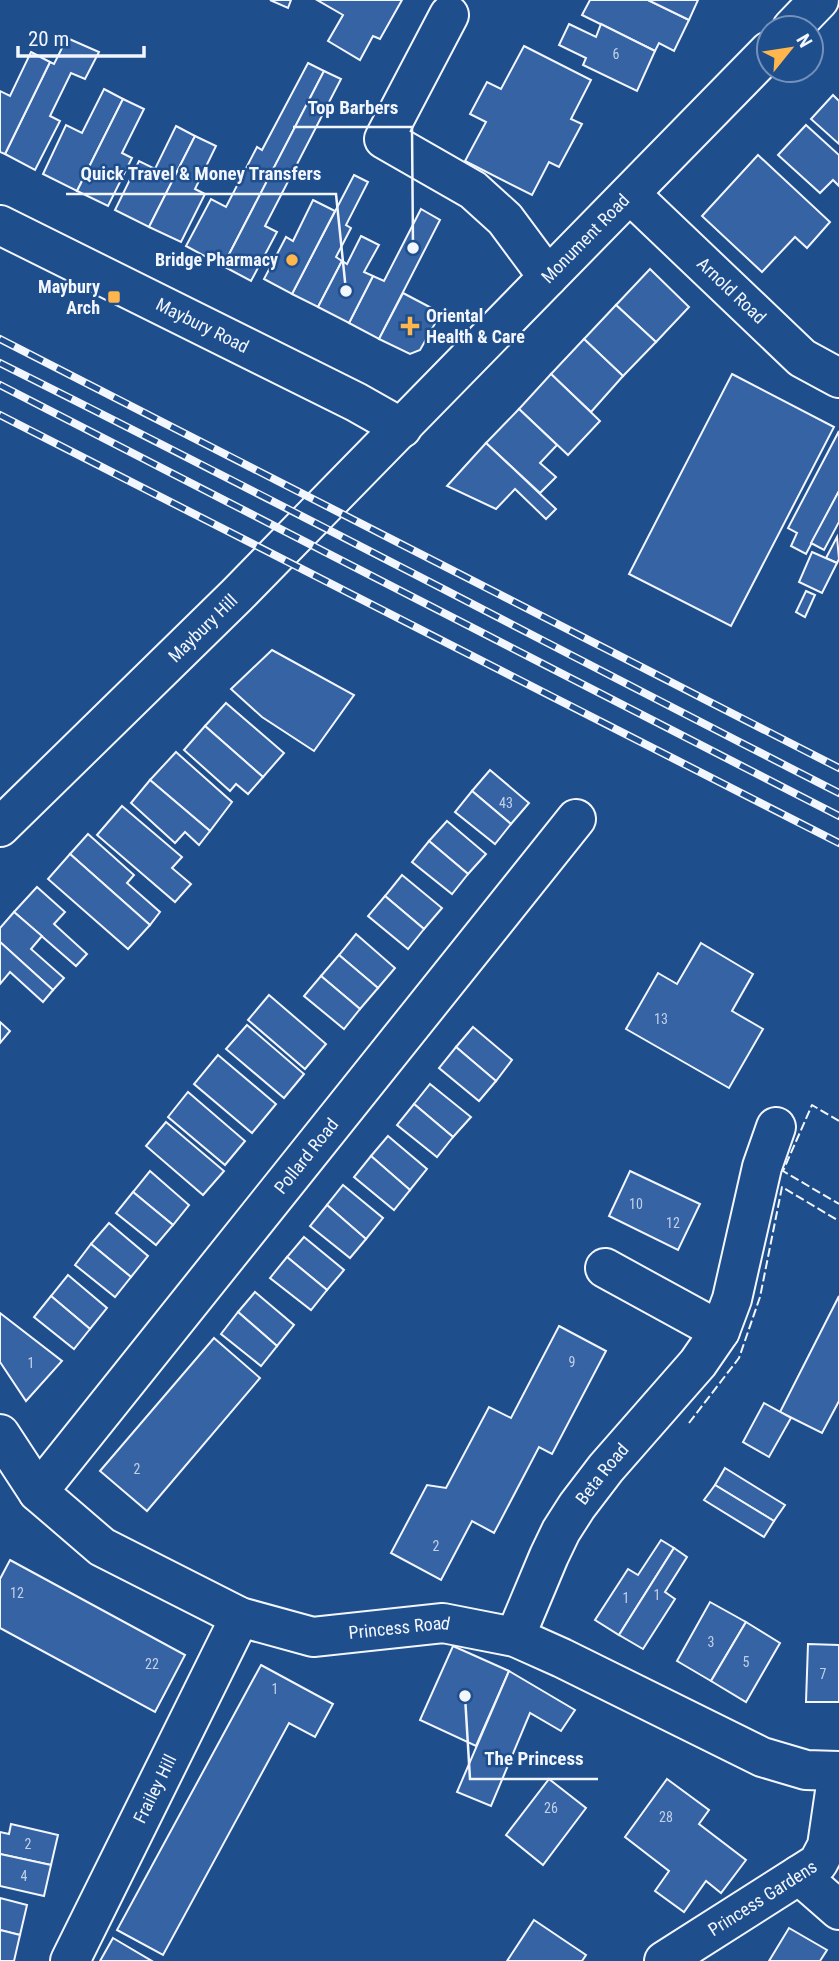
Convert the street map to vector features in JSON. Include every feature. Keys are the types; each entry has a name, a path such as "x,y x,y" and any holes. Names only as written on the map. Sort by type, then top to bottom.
{"street":[{"path":"806,14 819,0"},
{"path":"449,15 384,139 473,190 505,219 539,264"},
{"name":"Monument Road","path":"402,428 539,264 630,194 755,65"},
{"name":"Arnold Road","path":"630,194 802,358 839,377"},
{"name":"Maybury Road","path":"0,225 356,402 402,428"},
{"name":"Maybury Hill","path":"0,827 237,595 402,428"},
{"name":"Pollard Road","path":"38,1492 576,819"},
{"name":"Beta Road","path":"515,1637 549,1556 577,1506 606,1468 698,1363 720,1331 732,1299 762,1167 776,1127"},
{"path":"605,1268 720,1331"},
{"name":"Princess Road","path":"0,1434 38,1492 102,1547 240,1617 313,1637 443,1623 515,1637 762,1757 806,1770 838,1771"},
{"name":"Frailey Hill","path":"70,1961 240,1617"},
{"name":"Princess Gardens","path":"664,1961 818,1863 827,1846 838,1771"},
{"path":"799,1875 839,1910"}],"building":[{"path":"270,0 291,0 288,8"},
{"path":"317,0 402,0 380,39 373,36 360,60 328,41 343,15"},
{"path":"590,0 648,0 689,20 674,51 659,43 655,51 582,15"},
{"path":"648,0 698,0 689,20"},
{"path":"569,24 596,37 601,24 655,51 637,91 583,65 586,58 559,45"},
{"path":"67,38 99,52 85,79 71,73 50,116 60,121 35,170 5,154 50,62 54,64"},
{"path":"524,46 591,80 571,119 582,124 559,167 549,162 532,195 465,161 486,122 470,114 487,82 501,89"},
{"path":"31,52 50,62 5,154 0,152 0,91 10,96"},
{"path":"308,63 324,71 223,266 186,246 211,199 226,207 257,147 262,150"},
{"path":"324,71 341,79 265,226 277,232 251,281 223,266"},
{"path":"104,89 123,99 77,191 43,174 66,125 82,133"},
{"path":"833,95 839,101 839,144 811,119"},
{"path":"123,99 144,109 122,153 132,158 108,206 77,191"},
{"path":"806,125 839,155 839,186 833,180 820,193 778,155"},
{"path":"176,126 195,136 149,227 115,210 139,161 155,169"},
{"path":"195,136 216,146 195,189 205,194 181,242 149,227"},
{"path":"758,155 830,222 807,248 795,237 762,272 702,216"},
{"path":"354,175 368,182 346,225 351,228 336,257 342,261 318,307 292,294"},
{"name":"Bridge Pharmacy","path":"313,200 335,211 292,294 264,279 286,237 293,241"},
{"path":"421,209 440,220 379,339 349,323 373,276 384,281"},
{"path":"361,236 379,245 364,272 373,276 349,323 318,307 342,261 347,264"},
{"path":"650,269 689,307 656,342 616,305"},
{"name":"Oriental Health & Care","path":"403,293 441,313 420,350 410,354 379,339"},
{"path":"616,305 656,342 623,376 584,339"},
{"path":"584,339 623,376 591,412 551,374"},
{"path":"551,374 600,421 568,455 519,409"},
{"path":"732,374 834,427 731,626 629,574"},
{"path":"519,409 557,445 540,463 556,477 540,493 486,443"},
{"path":"839,431 839,491 806,554 791,546 797,533 788,528"},
{"path":"486,443 556,509 546,519 515,489 496,509 447,486"},
{"path":"839,491 839,522 824,550 811,543"},
{"path":"837,537 839,559 837,563 826,558"},
{"path":"812,552 837,563 822,593 799,582"},
{"path":"806,591 815,595 805,617 796,612"},
{"path":"272,650 354,695 314,751 262,717 231,689"},
{"path":"226,703 284,753 263,777 205,726"},
{"path":"205,726 263,777 248,794 236,784 230,791 184,750"},
{"path":"176,752 232,802 210,831 150,780"},
{"path":"490,770 529,803 511,824 472,791"},
{"path":"150,780 210,831 199,845 185,832 175,843 131,803"},
{"path":"472,791 511,824 495,844 455,812"},
{"path":"122,806 182,857 172,868 191,884 175,902 97,835"},
{"path":"447,821 486,854 468,874 429,841"},
{"path":"88,834 134,875 127,883 160,912 150,925 70,854"},
{"path":"429,841 468,874 452,894 412,862"},
{"path":"70,854 150,925 128,949 48,879"},
{"path":"402,875 442,908 424,929 385,896"},
{"path":"37,887 65,912 54,924 87,954 76,966 14,912"},
{"path":"385,896 424,929 408,949 368,916"},
{"path":"14,912 42,936 31,949 64,978 53,990 0,942 0,928"},
{"path":"356,934 395,968 378,988 339,955"},
{"path":"0,942 53,990 43,1002 10,972 0,984"},
{"path":"701,943 753,974 732,1011 763,1029 729,1088 626,1029 658,973 677,984"},
{"path":"339,955 378,988 360,1009 321,976"},
{"path":"321,976 360,1009 344,1029 304,996"},
{"path":"269,995 326,1044 305,1069 248,1020"},
{"path":"0,1022 10,1031 0,1043"},
{"path":"247,1025 304,1074 284,1098 226,1049"},
{"path":"473,1027 512,1060 496,1081 456,1047"},
{"path":"456,1047 496,1081 479,1101 439,1068"},
{"path":"218,1055 276,1104 252,1133 194,1084"},
{"path":"430,1084 471,1117 453,1137 414,1104"},
{"path":"188,1092 245,1141 225,1165 168,1117"},
{"path":"414,1104 453,1137 437,1157 397,1125"},
{"path":"166,1122 224,1171 203,1195 146,1146"},
{"path":"388,1136 427,1169 410,1190 371,1156"},
{"path":"371,1156 410,1190 394,1210 354,1177"},
{"path":"150,1171 189,1205 173,1225 133,1192"},
{"path":"630,1171 700,1204 678,1250 609,1216"},
{"path":"343,1185 383,1218 366,1239 327,1205"},
{"path":"133,1192 173,1225 156,1245 116,1213"},
{"path":"327,1205 366,1239 350,1258 310,1226"},
{"path":"109,1223 148,1256 131,1277 91,1244"},
{"path":"304,1237 344,1270 327,1290 287,1257"},
{"path":"91,1244 131,1277 115,1297 75,1265"},
{"path":"287,1257 327,1290 311,1310 270,1278"},
{"path":"68,1275 107,1308 90,1329 51,1296"},
{"path":"255,1292 294,1325 277,1346 238,1312"},
{"path":"51,1296 90,1329 74,1349 34,1317"},
{"path":"839,1296 839,1401 822,1433 780,1412"},
{"path":"238,1312 277,1346 261,1366 221,1334"},
{"path":"0,1313 62,1361 26,1401 0,1362"},
{"path":"559,1326 606,1351 552,1454 539,1447 494,1533 472,1521 441,1580 391,1553 427,1485 446,1488 489,1407 511,1418"},
{"path":"214,1338 260,1378 147,1511 100,1471"},
{"path":"764,1403 791,1418 769,1457 743,1442"},
{"path":"725,1468 785,1505 774,1521 715,1485"},
{"path":"715,1485 774,1521 764,1537 704,1500"},
{"path":"661,1540 674,1548 619,1635 595,1620 628,1569 638,1575"},
{"path":"674,1548 687,1557 665,1592 675,1599 643,1649 619,1635"},
{"path":"10,1560 185,1655 155,1712 0,1628 0,1579"},
{"path":"710,1602 746,1622 711,1681 677,1661"},
{"path":"746,1622 780,1643 746,1702 711,1681"},
{"path":"808,1644 839,1645 839,1702 806,1702"},
{"path":"453,1646 509,1671 476,1746 420,1720"},
{"path":"261,1665 333,1704 315,1737 289,1723 163,1955 117,1930"},
{"path":"509,1671 575,1710 561,1731 530,1713 491,1806 457,1792"},
{"path":"549,1779 586,1808 543,1865 506,1835"},
{"path":"667,1779 709,1810 699,1824 746,1860 721,1893 706,1881 684,1912 655,1891 669,1871 625,1837"},
{"path":"11,1824 58,1835 51,1865 0,1854 0,1832 9,1834"},
{"path":"0,1854 51,1865 44,1896 0,1886"},
{"path":"0,1898 27,1905 20,1935 0,1930"},
{"path":"534,1920 586,1955 582,1961 507,1961"},
{"path":"789,1928 827,1950 820,1961 769,1961"},
{"path":"0,1930 20,1935 14,1961 0,1961"},
{"path":"113,1938 152,1961 100,1961"}],"railway":[{"path":"0,339 839,768"},
{"path":"0,363 839,793"},
{"path":"0,385 839,816"},
{"path":"0,415 839,843"}],"fence":[{"path":"839,1121 812,1105 783,1171 839,1204"},
{"path":"689,1423 739,1358 760,1297 782,1187 839,1221"}],"place":[{"name":"Top Barbers","path":"413,248"},
{"name":"Bridge Pharmacy","path":"292,260"},
{"name":"Quick Travel & Money Transfers","path":"346,291"},
{"name":"Maybury Arch","path":"114,297"},
{"name":"Oriental Health & Care","path":"410,326"},
{"name":"The Princess","path":"465,1696"}]}
